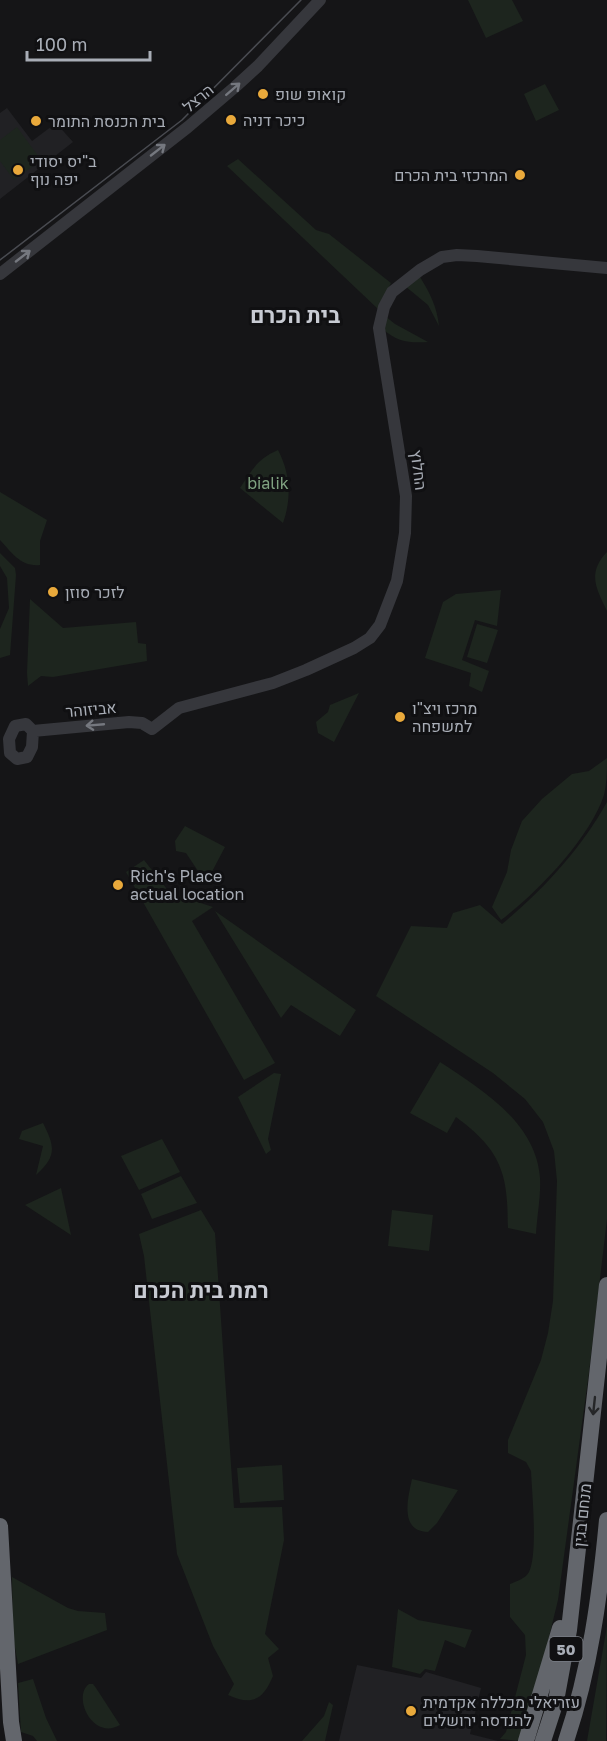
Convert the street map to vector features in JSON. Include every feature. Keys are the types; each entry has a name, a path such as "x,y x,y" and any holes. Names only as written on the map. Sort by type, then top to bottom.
{"highway":[{"name":"מנחם בגין","path":"543,1741 561,1680 578,1554 607,1285"},
{"name":"מנחם בגין","path":"566,1741 586,1671 607,1520"},
{"path":"0,1526 14,1741"},
{"path":"526,1741 555,1646 578,1554"},
{"path":"576,1741 586,1671"}],"street":[{"name":"הרצל","path":"0,274 188,127 235,87 320,0"},
{"name":"החלוץ","path":"152,729 179,708 273,682 306,670 354,648 370,638 380,626 397,581 405,525 406,496 402,464 379,328 384,307 392,292 435,260 448,256 477,256 607,268"},
{"name":"אביזוהר","path":"33,731 129,722 142,723 152,729"},
{"path":"0,761 24,759 30,753 33,731 28,725 18,724 5,743 15,758"}],"shaded area":[{"name":"ב\"יס יסודי יפה נוף","path":"7,108 32,141 56,123 73,142 0,199 0,113"},
{"name":"עזריאלי מכללה אקדמית להנדסה ירושלים","path":"357,1665 421,1678 426,1672 481,1688 470,1734 498,1741 339,1741"}],"green space":[{"path":"468,0 512,0 523,21 486,38"},
{"path":"545,84 559,110 536,121 524,94"},
{"path":"17,127 41,160 14,180 0,161 0,140"},
{"path":"238,159 316,230 329,234 391,283 378,309 227,166"},
{"path":"420,277 432,300 439,326 428,305 405,286"},
{"path":"385,316 428,342 409,342 393,337 383,329"},
{"name":"bialik","path":"278,450 285,468 289,495 283,523 240,488 260,461"},
{"path":"0,492 47,520 40,541 40,565 27,564 22,561 0,540"},
{"path":"607,552 607,611 597,588 595,574"},
{"path":"0,553 15,568 16,575 10,655 0,658 0,629 9,608 7,578 0,566"},
{"path":"501,590 497,626 475,620 462,660 489,671 482,692 469,686 471,673 425,658 443,602 456,594"},
{"path":"30,599 63,628 136,622 138,643 146,644 147,661 53,677 41,676 28,686"},
{"path":"477,624 498,630 487,663 467,657"},
{"path":"359,693 334,742 318,733 316,722 328,712 330,705"},
{"path":"607,758 604,795 587,829 546,880 501,920 492,907 507,872 511,850 522,821 542,799 572,774 589,771"},
{"path":"607,802 607,1219 558,1600 541,1670 519,1741 500,1739 506,1732 526,1655 525,1635 510,1617 510,1584 523,1578 529,1572 532,1563 534,1523 531,1471 526,1462 508,1453 508,1440 541,1360 548,1333 553,1301 557,1181 554,1151 543,1122 525,1099 493,1073 376,996 411,926 447,928 453,913 480,905 502,924 560,868 585,836"},
{"path":"185,826 225,847 206,883 186,853 176,851 175,841"},
{"path":"144,860 170,893 213,907 192,921 275,1063 244,1080 126,872"},
{"path":"215,911 356,1010 340,1036 291,1005 281,1018"},
{"path":"440,1062 489,1096 518,1124 529,1140 540,1178 536,1234 508,1228 504,1178 493,1153 484,1141 456,1117 447,1133 410,1113"},
{"path":"274,1073 281,1074 268,1139 271,1150 266,1154 238,1097"},
{"path":"43,1123 52,1145 52,1151 48,1162 36,1175 43,1146 19,1139 22,1131"},
{"path":"162,1139 180,1172 139,1190 121,1156"},
{"path":"181,1176 197,1203 152,1219 141,1194"},
{"path":"61,1188 71,1235 25,1205"},
{"path":"201,1210 215,1233 234,1508 282,1507 284,1540 265,1634 279,1649 268,1658 273,1676 269,1684 261,1695 250,1700 228,1695 234,1684 213,1646 177,1554 144,1256 139,1234"},
{"path":"392,1210 433,1215 429,1251 388,1246"},
{"path":"282,1465 284,1500 240,1503 237,1468"},
{"path":"412,1479 458,1490 437,1523 428,1532 419,1530 409,1520 408,1504"},
{"path":"12,1577 68,1608 105,1613 107,1630 18,1664 13,1637"},
{"path":"398,1609 418,1620 472,1630 465,1648 445,1640 435,1671 425,1669 420,1674 392,1667"},
{"path":"607,1626 606,1741 587,1741"},
{"path":"33,1679 46,1718 57,1741 37,1741 33,1736 21,1732 18,1683"},
{"path":"89,1684 93,1684 120,1725 110,1728 101,1727 93,1722 84,1706 83,1698 84,1690"},
{"path":"329,1702 333,1705 325,1741 302,1741 324,1716"}],"tram line":[{"path":"0,260 182,120 301,0"}],"place":[{"name":"קואופ שופ","path":"263,94"},
{"name":"כיכר דניה","path":"231,120"},
{"name":"בית הכנסת התומר","path":"36,121"},
{"name":"ב\"יס יסודי יפה נוף","path":"18,170"},
{"name":"המרכזי בית הכרם","path":"520,175"},
{"name":"לזכר סוזן","path":"53,592"},
{"name":"מרכז ויצ\"ו למשפחה","path":"400,717"},
{"name":"Rich's Place actual location","path":"118,885"},
{"name":"עזריאלי מכללה אקדמית להנדסה ירושלים","path":"411,1711"}],"district":[{"name":"בית הכרם","path":"295,314"},
{"name":"רמת בית הכרם","path":"201,1289"}]}
